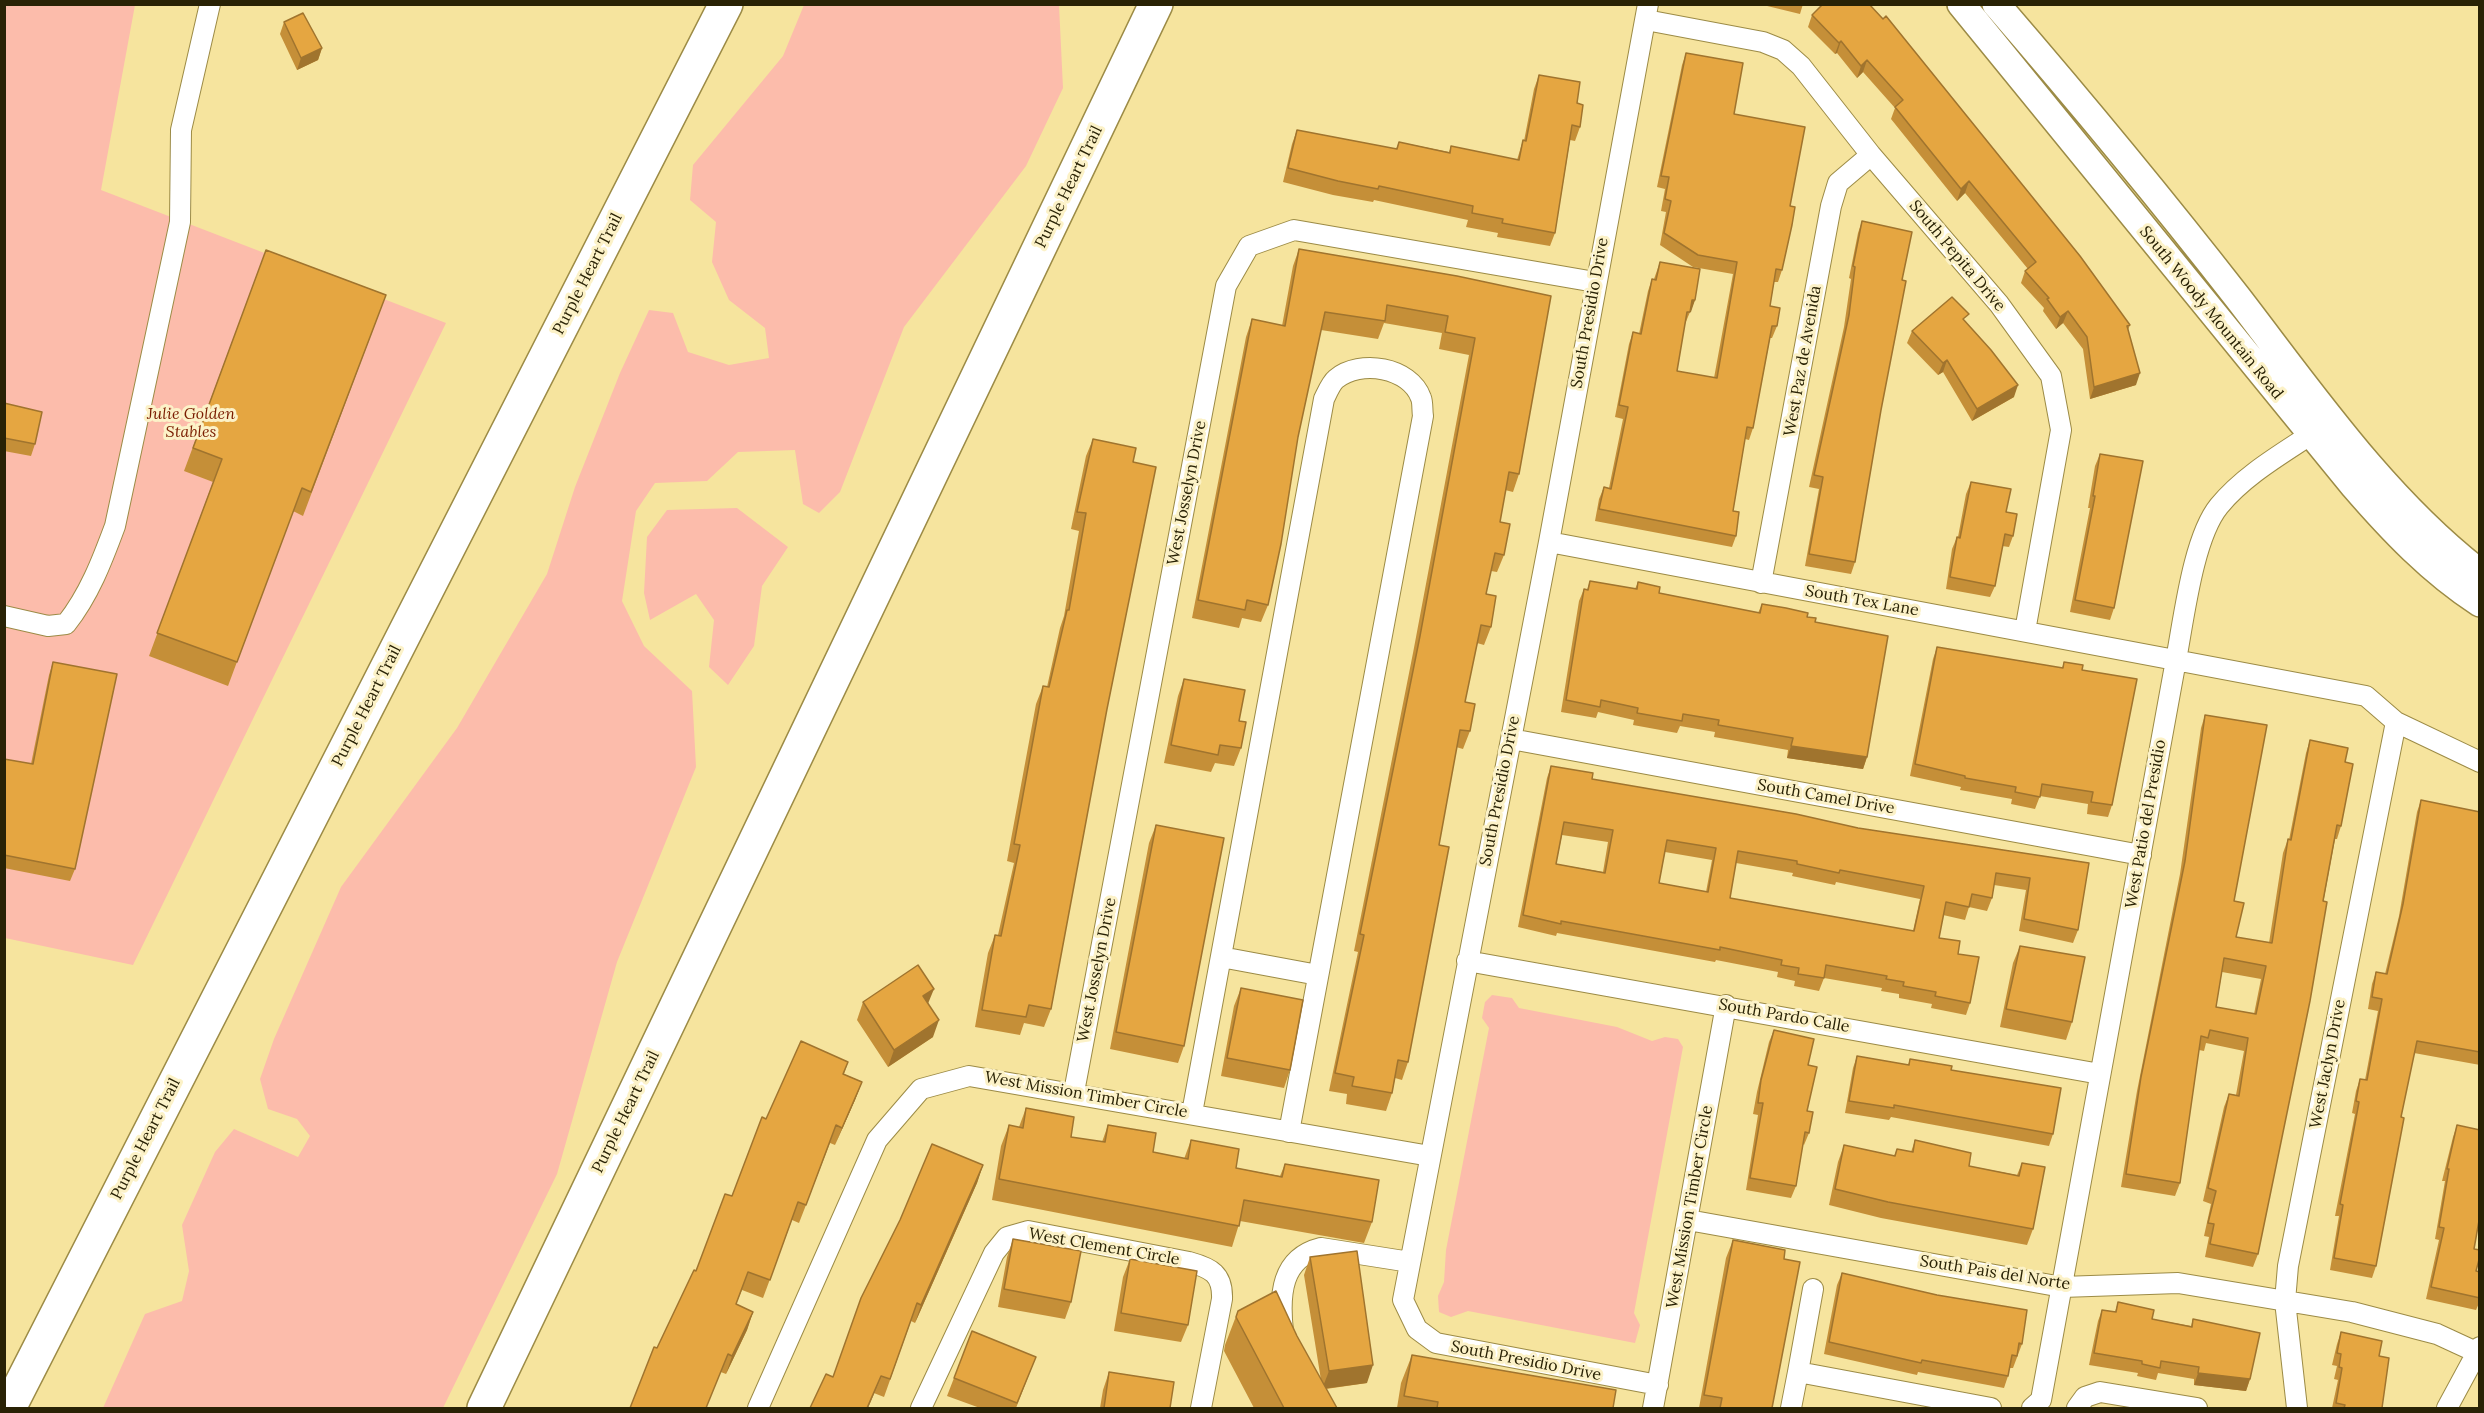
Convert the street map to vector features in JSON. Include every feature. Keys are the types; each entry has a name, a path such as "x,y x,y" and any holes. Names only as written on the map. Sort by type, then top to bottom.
{"highway":[{"name":"Purple Heart Trail","path":"9,1408 726,4"},
{"name":"Purple Heart Trail","path":"484,1408 1156,4"}],"street":[{"path":"4,616 48,626 66,624 79,608 98,571 115,526 180,222 181,130 210,4"},
{"name":"South Woody Mountain Road","path":"1961,4 2322,427 2444,545 2480,573"},
{"name":"South Woody Mountain Road","path":"1996,4 2183,228 2399,537 2449,583 2480,603"},
{"name":"South Pepita Drive","path":"1647,12 1763,42 1783,50 1801,66 1871,155 1999,304 2051,376 2061,430 2025,631"},
{"name":"South Presidio Drive","path":"1647,12 1595,282 1549,542 1403,1300 1417,1329 1436,1342 1658,1385"},
{"name":"West Paz de Avenida","path":"1761,583 1831,206 1838,183 1871,155"},
{"name":"West Josselyn Drive","path":"1074,1092 1226,286 1249,246 1294,230 1595,282"},
{"path":"1192,1113 1324,399 1336,379 1360,369 1387,368 1411,384 1421,397 1423,416 1289,1132"},
{"name":"West Patio del Presidio","path":"2032,1408 2041,1400 2176,660 2202,538 2218,508 2235,488 2322,427"},
{"name":"South Tex Lane","path":"1549,542 2366,696 2396,722 2480,762"},
{"name":"West Jaclyn Drive","path":"2292,1408 2285,1301 2288,1266 2396,722"},
{"name":"South Camel Drive","path":"1510,739 2141,855"},
{"path":"1221,957 1318,975"},
{"name":"South Pardo Calle","path":"1467,961 1726,1005 2100,1074"},
{"name":"West Mission Timber Circle","path":"1653,1408 1726,1005"},
{"name":"West Mission Timber Circle","path":"758,1408 877,1140 921,1089 969,1076 1074,1092 1430,1156"},
{"name":"South Pais del Norte","path":"1688,1220 2062,1287 2178,1283 2352,1312 2427,1331 2478,1349"},
{"name":"West Clement Circle","path":"921,1408 994,1253 1007,1237 1028,1231 1189,1262 1208,1267 1218,1275 1222,1287 1222,1299 1201,1408"},
{"path":"1289,1347 1284,1337 1281,1313 1284,1287 1288,1272 1307,1252 1321,1248 1410,1262"},
{"path":"1791,1408 1813,1289"},
{"path":"2447,1408 2478,1349"},
{"path":"1798,1372 1985,1408"},
{"path":"2077,1408 2085,1397 2100,1392 2197,1408"}],"green space":[{"name":"Julie Golden Stables","path":"5,5 135,5 101,190 446,323 133,965 5,938"},
{"path":"804,5 1059,5 1063,88 1026,166 904,327 840,492 819,513 803,504 795,450 738,452 707,481 655,483 636,511 622,601 644,646 692,691 696,767 617,962 557,1174 443,1408 103,1408 145,1314 182,1301 189,1271 182,1225 215,1152 234,1129 298,1157 310,1136 297,1119 268,1109 260,1079 274,1039 341,887 457,728 547,574 575,487 620,373 649,310 673,313 688,352 729,365 769,358 765,328 729,300 712,262 716,222 690,200 693,165 783,56"},
{"path":"737,508 788,547 762,586 754,646 728,685 709,667 714,620 696,594 650,620 644,593 647,537 667,510"},
{"path":"1492,995 1512,998 1519,1008 1617,1027 1652,1041 1665,1037 1678,1039 1683,1047 1634,1313 1640,1325 1635,1343 1468,1311 1451,1317 1439,1312 1438,1296 1444,1282 1446,1250 1489,1028 1482,1018 1485,1002"}],"building":[{"path":"1823,4 1869,4 1883,19 1886,16 2080,256 2130,325 2127,326 2140,373 2094,387 2087,337 2068,311 2060,317 2047,299 2049,298 2025,271 2036,262 1969,181 1961,189 1895,107 1903,100 1867,60 1861,66 1841,41 1839,43 1812,15"},
{"path":"303,13 322,48 301,58 284,22"},
{"path":"1686,53 1743,63 1734,114 1805,127 1790,206 1795,207 1792,225 1782,270 1776,269 1770,306 1780,308 1777,326 1772,326 1753,428 1747,427 1733,511 1739,512 1736,536 1599,509 1604,487 1611,489 1628,407 1619,405 1633,332 1641,334 1652,279 1656,280 1660,262 1700,269 1695,300 1692,300 1690,312 1687,312 1677,371 1717,378 1737,262 1698,255 1664,233 1671,201 1665,199 1669,177 1661,176"},
{"path":"1539,75 1580,82 1577,103 1583,105 1580,127 1572,125 1555,233 1502,223 1503,219 1472,213 1473,206 1379,186 1378,189 1338,181 1288,168 1297,130 1397,149 1399,142 1450,153 1451,146 1519,160 1523,140 1526,141"},
{"path":"1862,221 1912,232 1902,280 1906,281 1855,562 1809,554 1823,477 1814,475 1849,315 1855,267 1853,266"},
{"path":"1299,249 1457,276 1551,296 1519,474 1509,472 1500,522 1510,524 1504,555 1495,553 1486,594 1496,596 1491,627 1481,625 1465,702 1475,704 1470,731 1460,730 1439,845 1449,847 1408,1062 1398,1060 1392,1093 1352,1086 1354,1077 1335,1073 1364,935 1360,934 1420,636 1475,338 1445,332 1448,316 1387,305 1385,321 1325,312 1298,437 1281,544 1268,605 1247,600 1245,610 1198,600 1252,319 1285,326"},
{"path":"266,250 386,295 311,492 302,488 237,662 157,633 222,459 193,448"},
{"path":"1952,297 1969,314 1963,319 2018,385 1977,409 1947,360 1943,363 1912,331"},
{"path":"4,403 42,412 35,444 4,438"},
{"path":"1093,439 1136,448 1133,462 1156,467 1107,709 1051,1009 1029,1005 1026,1017 982,1010 995,935 1001,936 1020,845 1014,844 1043,686 1049,687 1067,610 1069,610 1086,513 1077,512"},
{"path":"2100,454 2143,461 2114,608 2075,600 2095,496 2093,496"},
{"path":"1971,482 2011,489 2006,512 2017,514 2013,536 2005,534 1995,586 1950,577"},
{"path":"1590,581 1637,589 1638,582 1660,587 1659,593 1760,613 1762,604 1786,608 1808,613 1807,617 1816,618 1815,622 1888,636 1867,757 1791,746 1793,738 1718,725 1719,720 1683,714 1682,721 1637,713 1638,708 1601,700 1600,707 1566,700 1584,589 1588,590"},
{"path":"1937,647 2063,668 2064,662 2083,665 2082,670 2137,679 2112,805 2091,802 2093,792 2042,784 2040,797 2015,792 2016,787 1965,778 1965,776 1915,764"},
{"path":"53,662 117,674 75,869 4,855 4,759 33,764"},
{"path":"1184,679 1245,690 1239,721 1246,722 1241,748 1220,745 1218,755 1171,745"},
{"path":"2205,715 2267,725 2234,901 2244,903 2236,937 2272,943 2288,839 2291,840 2310,740 2348,748 2345,762 2353,764 2341,826 2337,825 2323,901 2327,902 2310,1001 2258,1254 2210,1244 2214,1224 2208,1223 2216,1191 2208,1188 2229,1094 2239,1096 2248,1038 2210,1030 2208,1038 2201,1036 2180,1183 2126,1174 2141,1077 2185,861","holes":["2224,958 2266,966 2256,1014 2216,1007"]},
{"path":"1551,766 1593,773 1592,779 1796,814 1858,828 2089,863 2078,930 2024,919 2030,878 1996,873 1992,898 1972,894 1969,907 1946,902 1939,938 1960,941 1958,954 1979,957 1970,1003 1935,996 1936,992 1903,986 1904,982 1886,979 1887,976 1826,965 1824,978 1798,974 1799,968 1781,965 1782,960 1720,947 1720,950 1561,921 1561,924 1523,915","holes":["1564,822 1613,830 1605,873 1556,864","1667,840 1716,848 1708,892 1659,883","1738,851 1797,861 1797,864 1839,873 1840,870 1924,886 1914,931 1730,898"]},
{"path":"2421,800 2480,812 2480,1052 2417,1041 2401,1117 2404,1118 2376,1266 2334,1258 2343,1205 2340,1204 2359,1102 2356,1101 2360,1079 2367,1080 2382,999 2372,997 2376,972 2387,974 2403,904"},
{"path":"1156,825 1224,838 1184,1046 1116,1032"},
{"path":"2020,946 2085,957 2072,1022 2006,1009"},
{"path":"918,965 934,989 923,996 939,1020 894,1050 863,1002"},
{"path":"1241,988 1303,1000 1290,1070 1227,1058"},
{"path":"1774,1030 1814,1039 1808,1065 1817,1067 1807,1111 1813,1112 1809,1133 1805,1132 1796,1186 1750,1178 1763,1103 1758,1103 1761,1080"},
{"path":"801,1041 848,1062 843,1074 862,1082 842,1128 836,1125 806,1205 798,1202 770,1280 748,1272 736,1304 753,1312 732,1356 728,1354 706,1408 630,1408 654,1347 657,1348 694,1270 696,1271 725,1194 732,1196 762,1117 766,1119"},
{"path":"1857,1056 1909,1065 1910,1059 1952,1066 1951,1070 2061,1088 2053,1134 1894,1105 1894,1108 1849,1101"},
{"path":"1026,1108 1074,1117 1071,1137 1105,1142 1108,1125 1156,1133 1153,1152 1188,1159 1191,1140 1239,1149 1236,1168 1282,1177 1285,1164 1379,1180 1372,1222 1244,1200 1239,1226 999,1179 1009,1125 1023,1128"},
{"path":"2457,1125 2480,1130 2480,1215 2474,1249 2480,1250 2476,1271 2480,1272 2480,1298 2431,1287 2444,1228 2439,1227 2449,1169 2447,1169"},
{"path":"1915,1140 1971,1153 1969,1166 2019,1176 2022,1163 2045,1167 2033,1229 1888,1202 1835,1189 1844,1145 1895,1156 1897,1149 1913,1152"},
{"path":"932,1144 983,1165 921,1305 917,1303 890,1379 881,1376 867,1408 810,1408 826,1374 833,1377 861,1298 900,1220"},
{"path":"1013,1239 1081,1251 1071,1302 1004,1289"},
{"path":"1733,1240 1785,1250 1784,1259 1800,1262 1772,1408 1720,1408 1722,1398 1704,1395"},
{"path":"1357,1251 1373,1365 1329,1371 1310,1257"},
{"path":"1130,1259 1197,1271 1188,1325 1121,1313"},
{"path":"1842,1273 1937,1295 2027,1310 2022,1344 2019,1343 2017,1356 2012,1355 2008,1376 1922,1360 1921,1363 1829,1342"},
{"path":"1276,1291 1297,1336 1337,1408 1284,1408 1236,1317 1238,1311"},
{"path":"2118,1302 2154,1310 2152,1319 2192,1327 2193,1319 2260,1333 2250,1379 2198,1373 2199,1367 2161,1361 2160,1368 2142,1364 2142,1361 2094,1353 2102,1310 2116,1312"},
{"path":"972,1331 1036,1357 1017,1403 954,1378"},
{"path":"2341,1332 2382,1341 2379,1356 2389,1358 2382,1408 2344,1408 2345,1405 2336,1403 2342,1368 2339,1367 2341,1354 2337,1353"},
{"path":"1412,1355 1616,1390 1613,1408 1437,1408 1438,1402 1404,1396"},
{"path":"1109,1372 1174,1382 1170,1408 1104,1408"}]}
